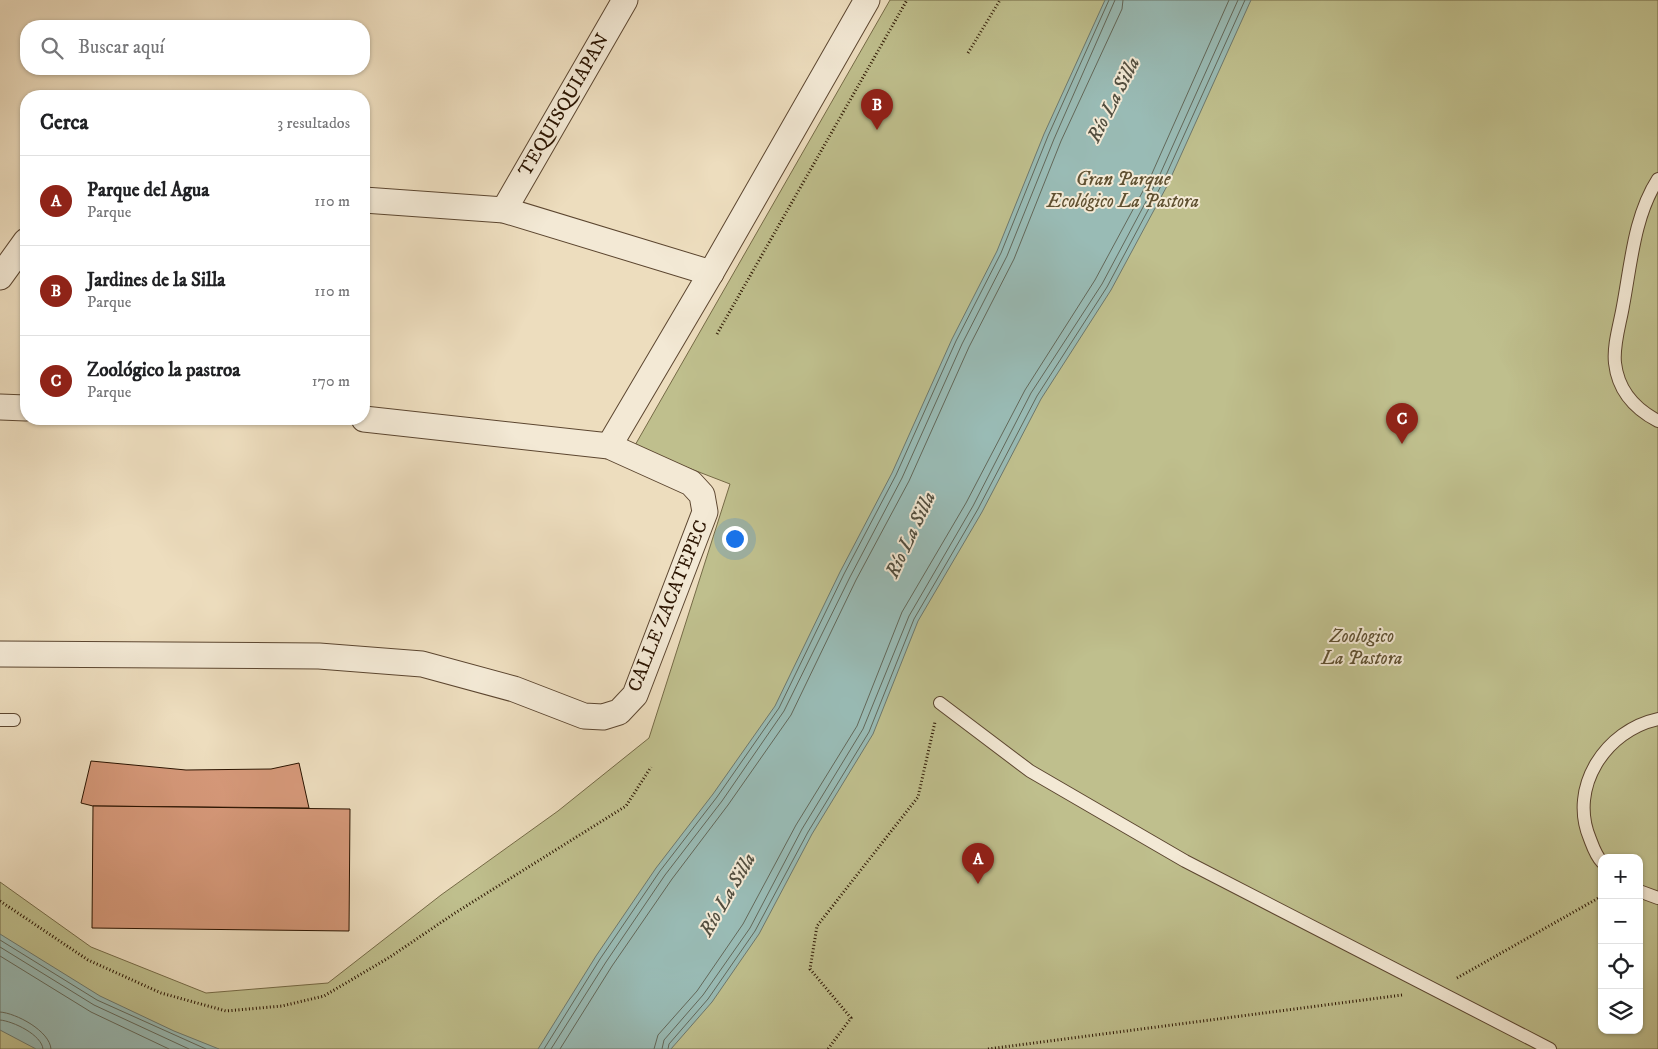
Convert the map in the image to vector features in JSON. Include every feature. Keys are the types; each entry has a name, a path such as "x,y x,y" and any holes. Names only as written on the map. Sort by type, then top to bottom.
{"street":[{"name":"TEQUISQUIAPAN","path":"504,210 625,0"},
{"path":"370,420 608,446 711,274 867,0"},
{"path":"370,200 504,210 711,274"},
{"path":"0,277 20,249"},
{"path":"0,407 20,408"},
{"name":"CALLE ZACATEPEC","path":"0,654 319,656 422,664 514,689 584,716 603,717 619,712 635,695 705,512 702,495 690,483 608,446"}],"lane":[{"path":"1658,179 1644,204 1638,228 1617,340 1615,362 1621,384 1629,400 1658,421"},
{"path":"940,703 1039,776 1185,861 1433,991 1550,1049"},
{"path":"1598,854 1586,829 1584,794 1595,764 1616,738 1644,722 1658,719"},
{"path":"0,720 14,720"},
{"path":"1643,892 1658,898"}],"path":[{"path":"718,334 907,0"},
{"path":"968,54 1000,0"},
{"path":"828,1049 851,1018 810,968 817,926 918,797 940,703"},
{"path":"0,901 88,960 161,993 226,1011 282,1006 324,996 390,958 455,913 626,806 651,767"},
{"path":"988,1049 1433,991 1598,898"}],"green space":[{"path":"890,0 1658,0 1658,1049 0,1049 0,882 91,947 206,993 328,983 441,895 558,811 649,738 730,484 634,447"}],"water":[{"name":"Río La Silla","path":"1105,0 1251,0 1167,186 1111,290 1041,399 982,512 918,621 873,734 812,834 759,934 712,1002 671,1049 538,1049 596,956 656,868 713,794 775,706 840,572 892,473 952,339 997,251 1044,134"},
{"path":"0,934 100,996 174,1031 219,1049 36,1049 0,1030"}],"building":[{"path":"91,761 186,770 271,769 299,763 309,808 93,806 81,803"},
{"path":"93,806 350,809 349,931 92,928"}],"place":[{"name":"Jardines de la Silla","path":"877,130"},
{"name":"Zoológico la pastroa","path":"1402,444"},
{"name":"Parque del Agua","path":"978,884"}],"park label":[{"name":"Gran Parque Ecológico La Pastora","path":"1123,190"},
{"name":"Zoologico La Pastora","path":"1362,647"}]}
